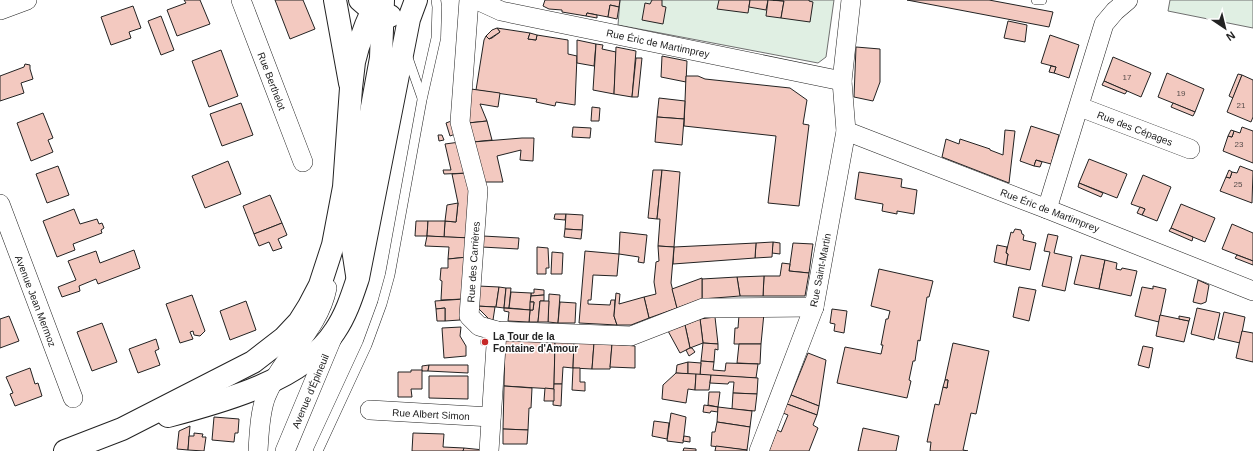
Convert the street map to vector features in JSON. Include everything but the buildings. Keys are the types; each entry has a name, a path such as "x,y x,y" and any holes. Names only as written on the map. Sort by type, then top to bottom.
{"main road":[{"path":"335,0 351,88"},
{"path":"65,451 90,446 253,362 284,338 298,322 309,306 320,285 333,247 344,187 351,88 358,47 387,7"},
{"path":"122,429 270,388 319,349 335,332 348,306 358,278 404,46 387,7"},
{"path":"358,278 353,249 367,134 381,58 387,7"}],"street":[{"path":"0,10 27,0"},
{"name":"Rue Berthelot","path":"241,0 303,162"},
{"name":"Rue des Carrières","path":"469,0 460,122 478,190 469,316 479,326 497,330 631,336 703,308 814,307"},
{"name":"Rue Éric de Martimprey","path":"477,0 501,11 842,81"},
{"name":"Rue Saint-Martin","path":"759,451 814,307 846,131 842,81 851,0"},
{"path":"1047,208 1080,107 1104,24 1115,11 1128,0"},
{"name":"Rue des Cépages","path":"1080,107 1190,149"},
{"name":"Rue Éric de Martimprey","path":"846,131 1047,208 1253,291"},
{"name":"Avenue Jean Mermoz","path":"0,204 73,398"},
{"path":"258,451 260,430 270,388 318,314 325,295 333,247"},
{"path":"489,451 497,330"},
{"name":"Avenue d'Épineuil","path":"285,451 335,332"},
{"name":"Rue Albert Simon","path":"370,410 491,417"}],"lane":[{"path":"318,451 367,344 382,304 390,275 422,100 436,38 436,0"},
{"path":"1036,0 1042,0"},
{"path":"404,46 422,100"}],"green space":[{"path":"620,0 834,0 826,57 818,63 618,25"},
{"path":"1170,0 1253,0 1253,28 1168,11"}],"place":[{"name":"La Tour de la Fontaine d'Amour","path":"485,342"}]}
